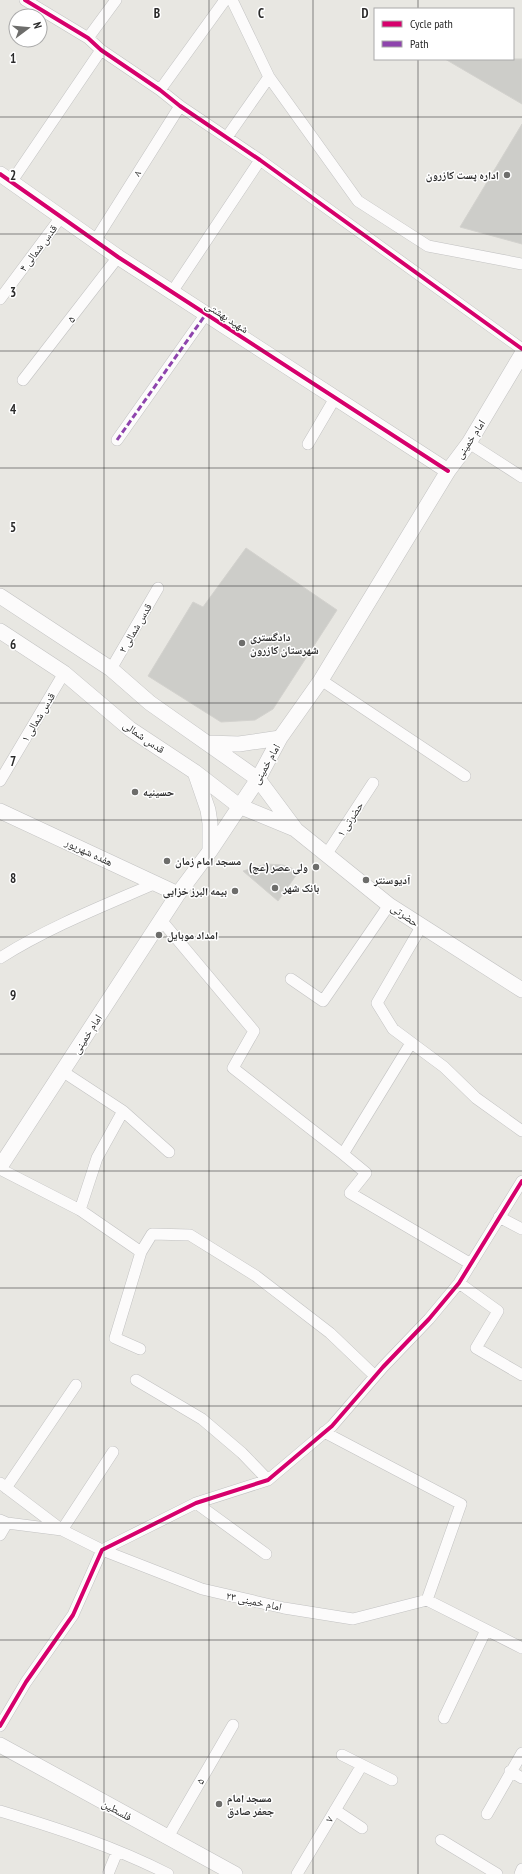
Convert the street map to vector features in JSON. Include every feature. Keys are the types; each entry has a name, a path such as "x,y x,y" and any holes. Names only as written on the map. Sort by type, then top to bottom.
{"main road":[{"name":"شهید بهشتی","path":"6,178 118,257 448,470"},
{"name":"امام خمینی","path":"0,1168 178,894 210,851 258,779 280,738 321,680 448,470 469,443 522,354"},
{"path":"0,596 111,669 150,703 258,779 296,830"},
{"name":"قدس شمالی","path":"0,631 64,673 130,729 195,772 239,806 296,830"},
{"path":"207,743 239,744 280,738"},
{"path":"195,772 208,810 210,823 210,851"},
{"name":"هفده شهریور","path":"0,810 178,894"},
{"name":"حضرتی","path":"296,830 389,905 421,927 522,990"},
{"name":"فلسطین","path":"0,1745 235,1874"}],"street":[{"path":"88,38 116,0"},
{"path":"160,90 225,0"},
{"path":"232,0 269,77 358,201 428,246 522,264"},
{"path":"30,1 88,38 101,50 260,160 522,349"},
{"path":"6,178 101,50"},
{"path":"227,137 269,77"},
{"name":"۸","path":"95,241 180,106"},
{"path":"172,292 260,160"},
{"name":"قدس شمالی ۴","path":"0,299 61,217"},
{"name":"۵","path":"23,380 118,257"},
{"path":"117,440 206,314"},
{"path":"308,444 335,398"},
{"path":"469,443 522,477"},
{"name":"قدس شمالی ۲","path":"111,669 158,588"},
{"name":"قدس شمالی ۱","path":"0,781 64,673"},
{"path":"321,680 465,776"},
{"name":"حضرتی ۱","path":"326,855 372,783"},
{"path":"0,958 26,942 69,921 156,883"},
{"path":"291,979 323,1001 389,905"},
{"path":"161,920 254,1031 233,1068 343,1154 366,1174 350,1193 471,1264"},
{"path":"421,927 377,1003 393,1029 444,1068 476,1098 522,1131"},
{"path":"343,1154 411,1043"},
{"path":"62,1071 123,1111 169,1152"},
{"path":"80,1210 97,1158 123,1111"},
{"path":"0,1168 80,1210 141,1252"},
{"path":"0,1726 26,1682 73,1615 102,1550 196,1503 268,1480 332,1426 374,1376 429,1319 459,1283 522,1181"},
{"path":"499,1217 522,1229"},
{"path":"140,1349 115,1338 141,1252 152,1234 190,1235 256,1276 318,1323 374,1376"},
{"path":"459,1283 498,1311 476,1348 522,1375"},
{"path":"136,1380 202,1419 242,1453 268,1480"},
{"path":"3,1485 76,1385"},
{"path":"324,1432 462,1504 427,1600 522,1648"},
{"path":"0,1535 3,1522 62,1530 113,1452"},
{"name":"امام خمینی ۲۳","path":"3,1485 62,1530 102,1550 202,1589 284,1608 353,1618 427,1600"},
{"path":"196,1503 266,1554"},
{"path":"444,1718 486,1630"},
{"name":"۵","path":"168,1837 233,1725"},
{"path":"487,1814 522,1753"},
{"path":"342,1755 392,1780"},
{"name":"۷","path":"297,1874 362,1765"},
{"path":"510,1772 522,1778"},
{"path":"335,1810 362,1828"},
{"path":"0,1811 41,1823 142,1861 168,1874"},
{"path":"441,1840 497,1874"},
{"path":"108,1874 117,1852"},
{"path":"520,1874 522,1870"}],"building":[{"path":"522,59 522,104 447,60"},
{"name":"اداره پست کازرون","path":"522,124 522,244 460,227"},
{"name":"دادگستری شهرستان کازرون","path":"246,548 337,610 273,709 255,720 221,722 148,676 193,602 203,607"},
{"name":"بانک شهر","path":"266,864 283,865 294,869 297,874 278,901 243,871"}],"marked path":[{"path":"117,440 206,314"}],"cycle path":[{"path":"25,0 88,38 101,50 260,160 522,349"},
{"path":"0,174 118,257 448,471"},
{"path":"0,1726 26,1682 73,1615 102,1550 196,1503 268,1480 332,1426 383,1367 429,1319 459,1283 522,1181"}],"place":[{"name":"اداره پست کازرون","path":"507,175"},
{"name":"دادگستری شهرستان کازرون","path":"242,643"},
{"name":"حسینیه","path":"135,792"},
{"name":"مسجد امام زمان","path":"167,861"},
{"name":"ولی عصر (عج)","path":"316,867"},
{"name":"آدیوسنتر","path":"366,880"},
{"name":"بانک شهر","path":"275,888"},
{"name":"بیمه البرز خزایی","path":"235,891"},
{"name":"امداد موبایل","path":"159,935"},
{"name":"مسجد امام جعفر صادق","path":"219,1804"}]}
